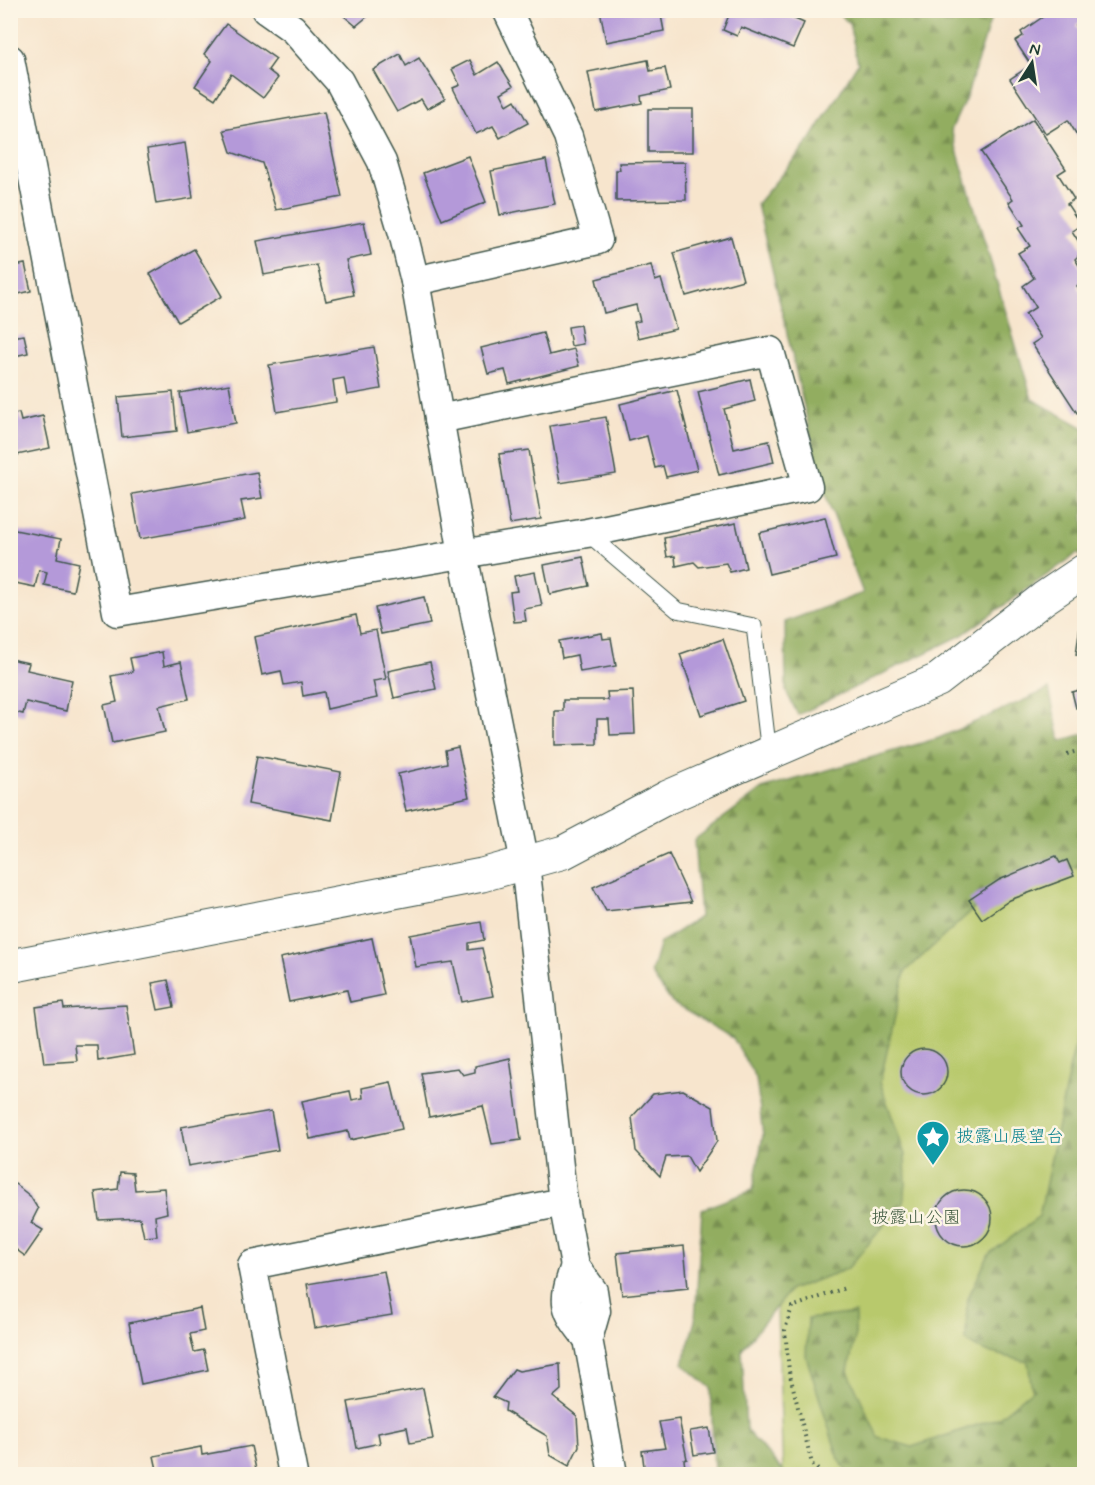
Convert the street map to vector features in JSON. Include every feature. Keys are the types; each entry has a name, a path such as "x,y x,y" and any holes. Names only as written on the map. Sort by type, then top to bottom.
{"street":[{"path":"266,10 293,29 339,81 355,110 382,162 414,281 463,554 525,863 563,1202 575,1266 566,1294 570,1316 588,1339 613,1474"},
{"path":"414,281 598,240 568,136 507,10"},
{"path":"10,59 117,612 587,533 808,487 770,351 439,419"},
{"path":"10,966 482,875 564,852 668,797 938,680 1044,598 1084,571"},
{"path":"293,1474 252,1265 563,1202"}],"lane":[{"path":"587,533 677,610 754,626 769,754"}],"path":[{"path":"1067,754 1084,748"},
{"path":"822,1474 812,1464 789,1371 785,1330 792,1307 845,1288"}],"green space":[{"path":"836,11 993,11 967,95 951,130 1032,399 1084,428 1084,560 1078,553 962,635 798,715 786,691 785,622 863,593 823,488 757,204 811,139 858,63 849,23"},
{"path":"1049,689 1060,741 1084,734 1084,867 1018,868 905,972 880,1082 905,1155 906,1185 903,1203 847,1269 790,1290 742,1349 746,1430 786,1474 714,1474 711,1388 683,1364 695,1321 702,1209 753,1190 763,1135 756,1078 733,1038 672,1003 651,973 660,943 700,917 694,840 762,789 939,738"},
{"name":"披露山公園","path":"1084,786 1084,1132 1039,1382 1017,1474 783,1474 773,1203 849,909"},
{"path":"1084,1010 1084,1474 848,1474 838,1457 806,1356 808,1319 855,1313 855,1337 848,1371 878,1437 912,1447 998,1418 1032,1390 1028,1362 984,1351 966,1341 967,1300 989,1254 1039,1217"}],"building":[{"path":"346,10 375,10 356,26 343,15"},
{"path":"600,10 660,10 664,31 606,42"},
{"path":"731,10 774,10 804,23 793,48 741,27 737,36 723,30"},
{"path":"1053,10 1084,10 1084,20 1076,25 1084,38 1084,147 1068,120 1046,134 1010,79 1031,65 1015,41 1023,36 1021,32"},
{"path":"226,24 276,59 268,70 278,78 263,98 231,74 215,99 195,86 212,61 204,54"},
{"path":"400,54 406,66 419,58 445,99 427,109 421,99 397,112 373,70"},
{"path":"470,60 477,75 498,62 513,86 501,93 507,105 515,100 528,123 500,138 493,126 476,134 453,88 460,85 452,69"},
{"path":"648,60 650,71 665,68 670,90 641,96 642,103 596,112 588,72"},
{"path":"648,109 693,109 693,152 648,152"},
{"path":"324,112 342,197 276,210 262,163 231,152 224,130"},
{"path":"1033,119 1066,169 1058,174 1074,199 1067,204 1081,225 1072,231 1084,250 1075,259 1084,273 1084,281 1077,286 1084,297 1084,408 1077,413 1032,344 1041,338 1025,314 1036,307 1023,286 1034,278 1018,253 1030,246 1018,228 1024,225 1009,202 1013,199 981,152"},
{"path":"185,143 193,198 156,204 147,149"},
{"path":"468,156 486,202 442,220 423,173"},
{"path":"546,160 555,204 500,215 491,171"},
{"path":"685,162 686,200 616,201 616,170 620,170 619,163"},
{"path":"364,222 371,255 346,260 354,295 326,301 317,265 264,275 257,241"},
{"path":"731,237 743,280 686,296 674,253"},
{"path":"194,249 222,296 178,322 150,274"},
{"path":"25,264 31,291 10,296 10,267"},
{"path":"651,265 655,281 661,279 676,329 638,338 634,322 640,321 636,305 604,313 596,279"},
{"path":"580,325 583,344 571,346 568,327"},
{"path":"543,333 549,355 574,349 579,366 509,384 505,370 488,374 481,348"},
{"path":"24,335 28,353 10,357 10,337"},
{"path":"374,347 381,389 347,395 344,378 333,380 336,402 277,412 269,365"},
{"path":"750,379 755,401 724,409 734,449 769,441 774,462 719,475 698,392"},
{"path":"229,384 236,423 187,432 180,393"},
{"path":"677,390 697,470 666,477 663,466 655,468 647,436 629,441 620,404"},
{"path":"173,392 177,431 122,437 118,397"},
{"path":"19,413 21,421 43,416 50,448 12,456 13,461 10,461 10,415"},
{"path":"606,417 616,474 560,483 550,426"},
{"path":"529,450 541,519 510,524 499,454"},
{"path":"257,472 262,498 241,501 245,520 140,539 132,494"},
{"path":"825,517 836,558 769,574 759,533"},
{"path":"736,523 746,568 730,572 726,563 699,567 694,562 676,566 675,556 667,557 664,538"},
{"path":"10,529 61,539 57,558 79,563 73,591 44,585 47,572 39,570 35,587 10,582"},
{"path":"583,557 589,586 550,594 544,565"},
{"path":"535,572 542,606 524,609 526,621 514,622 510,592 517,591 514,576"},
{"path":"424,597 430,624 381,634 375,608"},
{"path":"356,615 360,633 376,630 386,679 373,681 377,698 327,709 324,692 303,696 301,682 284,685 281,671 262,675 254,637"},
{"path":"1080,625 1084,625 1084,656 1076,655"},
{"path":"602,633 603,639 611,638 616,666 580,672 577,655 562,658 559,641"},
{"path":"723,639 744,701 701,715 680,654"},
{"path":"162,652 164,666 181,662 189,699 159,706 165,732 112,743 104,705 117,702 111,676 133,672 130,658"},
{"path":"10,659 29,663 27,670 72,680 66,711 26,702 23,714 10,711"},
{"path":"430,662 436,689 394,698 388,671"},
{"path":"1084,689 1084,706 1076,708 1072,692"},
{"path":"633,691 635,734 610,735 609,719 597,719 597,744 555,745 555,711 563,711 563,700 608,700 607,692"},
{"path":"458,747 469,797 406,811 398,774 447,763 445,750"},
{"path":"257,756 341,772 332,820 248,804"},
{"path":"669,854 691,902 606,911 593,887"},
{"path":"1056,856 1060,863 1067,860 1074,876 1010,900 982,919 969,900 999,880"},
{"path":"481,922 484,940 469,943 469,950 482,948 493,996 462,1002 453,962 416,967 410,935"},
{"path":"372,938 384,995 350,1002 347,990 289,1002 280,958"},
{"path":"168,980 174,1007 158,1010 152,983"},
{"path":"63,1003 64,1009 126,1005 134,1055 98,1061 97,1045 75,1045 77,1061 44,1063 36,1007"},
{"path":"924,1049 940,1056 947,1072 940,1088 924,1095 908,1088 901,1072 908,1056"},
{"path":"510,1058 521,1140 492,1144 483,1106 429,1117 421,1073 458,1068 463,1075 475,1072 475,1066"},
{"path":"391,1082 402,1129 350,1140 348,1131 310,1139 302,1101 350,1091 352,1100 363,1098 362,1088"},
{"path":"683,1090 713,1107 717,1141 696,1172 687,1156 666,1157 660,1176 636,1151 632,1117 653,1094"},
{"path":"271,1111 278,1150 188,1166 181,1127"},
{"path":"120,1172 133,1173 135,1190 164,1188 167,1213 155,1216 157,1236 144,1237 140,1218 99,1220 95,1192 118,1189"},
{"path":"15,1184 30,1196 38,1209 31,1223 43,1230 25,1256 10,1245 10,1186"},
{"path":"964,1190 975,1192 984,1198 990,1207 992,1218 990,1229 984,1238 975,1244 964,1246 953,1244 944,1238 938,1229 936,1218 938,1207 944,1198 953,1192"},
{"path":"684,1246 688,1288 622,1295 617,1253"},
{"path":"384,1271 392,1315 315,1328 307,1284"},
{"path":"200,1308 204,1331 190,1334 194,1352 204,1350 208,1370 141,1384 129,1323"},
{"path":"560,1364 561,1390 553,1397 577,1416 579,1446 569,1466 550,1455 547,1436 505,1411 506,1403 493,1397 514,1369 519,1371"},
{"path":"423,1388 433,1439 410,1443 407,1427 378,1433 380,1443 357,1448 348,1402"},
{"path":"679,1419 687,1459 684,1460 686,1474 645,1474 642,1451 665,1448 659,1422"},
{"path":"709,1428 713,1452 694,1455 690,1431"},
{"path":"251,1446 257,1474 158,1474 154,1456 201,1447 202,1455"}],"place":[{"name":"披露山展望台","path":"933,1166"}]}
